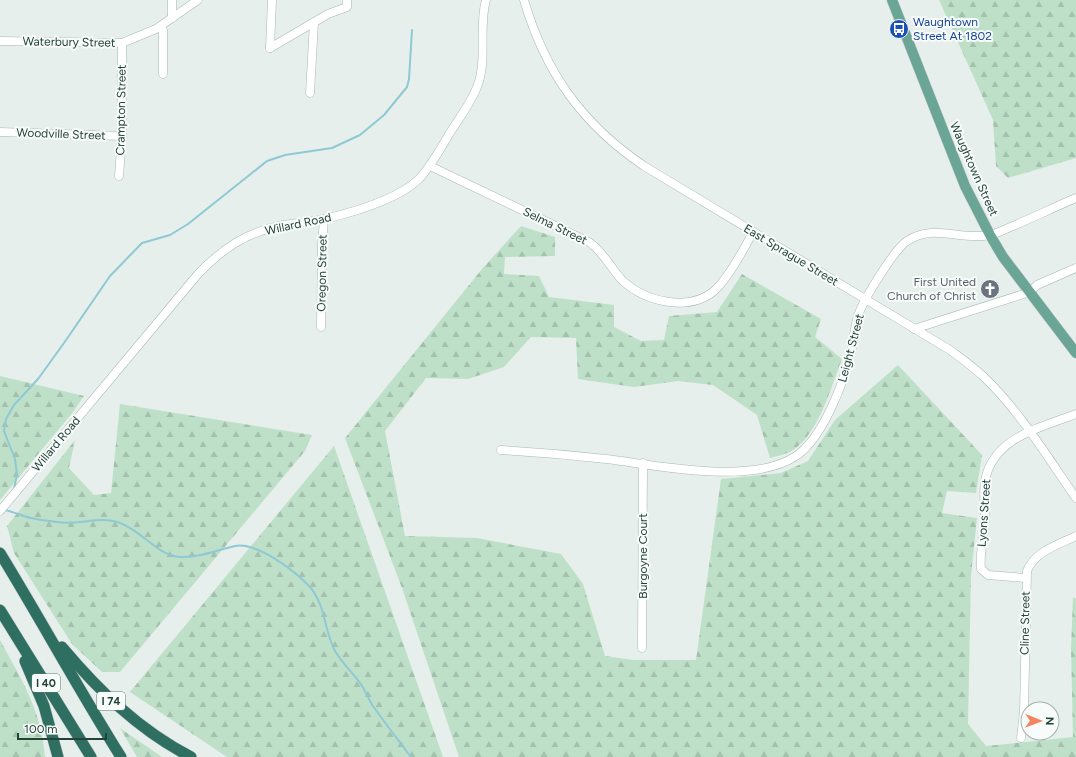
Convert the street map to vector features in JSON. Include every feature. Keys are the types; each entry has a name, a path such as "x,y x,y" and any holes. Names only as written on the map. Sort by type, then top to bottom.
{"highway":[{"name":"I 40","path":"0,553 46,628 79,690 121,757"},
{"name":"I 40","path":"0,610 91,757"},
{"path":"0,610 24,657 44,706 58,757"},
{"name":"I 74","path":"46,628 109,698 156,737 191,757"}],"main road":[{"name":"Waughtown Street","path":"892,0 964,186 990,235 1004,257 1030,292 1072,341 1076,353"}],"street":[{"path":"172,0 172,18"},
{"name":"Waterbury Street","path":"0,41 122,43 144,35 161,26 198,0"},
{"path":"272,0 270,48 347,4"},
{"name":"Willard Road","path":"0,511 198,274 222,250 238,240 267,229 324,219 395,195 418,179 430,166 477,87 482,66 483,15 486,0"},
{"name":"East Sprague Street","path":"524,0 539,45 549,65 561,85 589,121 625,153 644,166 950,350 986,379 1029,432 1076,498"},
{"path":"310,93 314,22"},
{"path":"161,26 163,30 162,74"},
{"name":"Crampton Street","path":"120,176 122,136 122,43"},
{"name":"Woodville Street","path":"0,132 122,136"},
{"name":"Selma Street","path":"430,166 589,242 596,247 616,273 633,289 659,300 669,302 693,301 705,297 715,290 753,232"},
{"name":"Leight Street","path":"501,450 544,452 643,463 685,470 740,471 771,467 795,457 809,445 841,388 852,351 858,315 893,257 907,241 926,232 969,236 990,235 1076,198"},
{"name":"Oregon Street","path":"321,327 322,244 324,219"},
{"path":"914,329 1030,292 1037,285 1076,268"},
{"name":"Lyons Street","path":"1026,578 988,575 981,569 980,560 985,533 984,489 987,473 995,457 1005,445 1021,435 1076,414"},
{"name":"Burgoyne Court","path":"642,648 643,463"},
{"name":"Cline Street","path":"1024,701 1027,571 1033,559 1076,536"}],"green space":[{"path":"939,0 1076,0 1076,158 1008,178 996,166 993,120"},
{"path":"521,226 555,237 555,256 505,257 504,274 539,276 549,297 614,305 614,327 641,341 664,340 669,316 717,312 742,274 821,319 815,337 842,359 829,396 810,433 793,450 770,458 757,415 713,385 678,381 634,387 578,379 576,338 531,337 504,367 468,379 426,378 385,431 405,536 477,538 561,554 583,584 605,656 633,660 696,660 721,479 781,473 808,461 835,420 898,365 982,455 976,493 947,491 942,513 977,518 971,575 968,724 986,746 1034,741 1060,741 1060,738 1073,737 1071,649 1073,597 1076,599 1076,757 459,757 402,588 345,438 482,269"},
{"path":"0,376 84,396 73,412 0,500"},
{"path":"120,404 312,435 305,451 120,672 102,672 72,644 14,553 7,526 75,440 69,468 94,495 111,493"},
{"path":"334,446 443,757 227,757 130,692"},
{"path":"0,640 23,682 35,710 43,740 45,757 0,757"},
{"path":"120,728 162,757 137,757"}],"waterway":[{"path":"14,489 17,474 15,459 4,431 6,419 14,405 38,379 110,276 142,243 170,235 188,224 267,161 285,155 332,148 360,135 384,115 407,87 409,79 412,30"},
{"path":"5,510 34,519 65,523 97,520 120,523 135,531 163,552 179,557 193,556 235,546 244,546 265,553 276,559 304,581 315,594 322,610 331,643 335,651 360,683 373,706 411,757"}],"place":[{"name":"Waughtown Street At 1802","path":"899,29"},
{"name":"First United Church of Christ","path":"990,289"}]}
